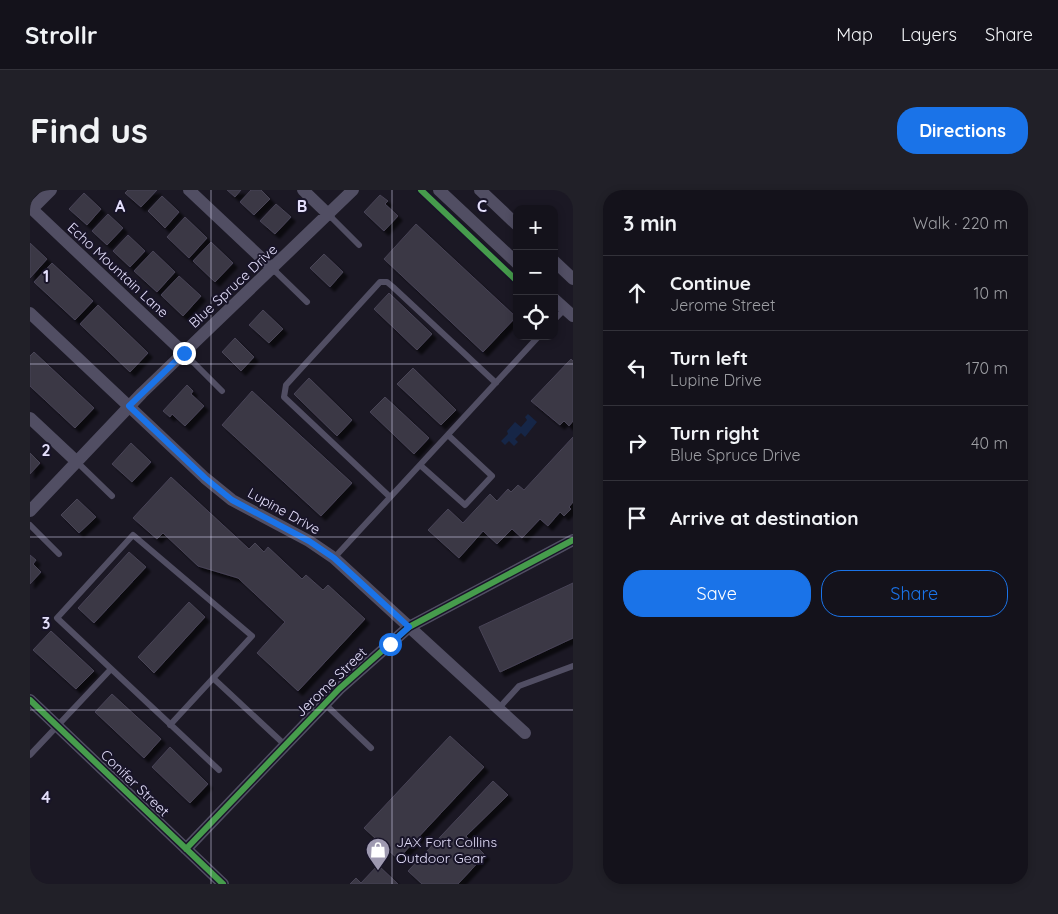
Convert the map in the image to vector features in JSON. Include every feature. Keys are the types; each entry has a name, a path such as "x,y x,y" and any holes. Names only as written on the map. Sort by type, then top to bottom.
{"street":[{"name":"Echo Mountain Lane","path":"51,190 32,210 184,353"},
{"path":"189,190 273,269"},
{"path":"303,190 329,215"},
{"name":"Blue Spruce Drive","path":"30,511 129,406 353,190"},
{"path":"439,190 513,259"},
{"path":"480,190 513,221"},
{"path":"558,265 573,279"},
{"path":"558,303 569,313"},
{"name":"Lupine Drive","path":"30,313 205,478 232,500 309,541 334,558 525,733"},
{"path":"30,418 76,462"},
{"name":"Jerome Street","path":"186,849 325,704 409,627 573,540"},
{"name":"Conifer Street","path":"30,700 223,884"}],"lane":[{"path":"329,215 359,245"},
{"path":"273,269 307,302"},
{"path":"390,497 284,397 283,390 380,282 387,282 393,287 496,383"},
{"path":"334,558 535,340"},
{"path":"184,353 222,391"},
{"path":"420,465 465,505 492,476 448,435"},
{"path":"76,462 112,496"},
{"path":"30,525 59,554"},
{"path":"170,725 252,636 133,535 57,618 170,725 218,770"},
{"path":"499,708 519,686 573,666"},
{"path":"30,755 111,669"},
{"path":"213,678 285,745"},
{"path":"325,704 371,748"}],"water":[{"path":"528,414 537,422 525,437 521,433 515,439 518,442 514,446 509,441 505,445 501,441 508,434 507,431 515,422 521,427 527,420 525,417"}],"building":[{"path":"128,190 157,190 141,207 125,193"},
{"path":"227,190 241,190 235,197"},
{"path":"251,190 261,190 270,199 254,215 240,202"},
{"path":"84,193 101,209 87,225 69,209"},
{"path":"380,195 388,201 385,204 398,216 384,231 364,212"},
{"path":"162,196 179,212 165,228 148,211"},
{"path":"276,204 291,217 275,234 260,221"},
{"path":"108,214 123,228 107,245 92,231"},
{"path":"185,217 207,238 189,258 167,237"},
{"path":"416,224 513,314 513,320 483,352 384,259"},
{"path":"128,235 145,251 130,267 113,251"},
{"path":"211,242 233,263 215,282 193,261"},
{"path":"30,243 47,259 30,278"},
{"path":"153,251 175,272 157,292 134,271"},
{"path":"324,254 343,272 330,287 310,268"},
{"path":"52,263 93,301 75,320 34,282"},
{"path":"179,276 201,296 183,316 161,295"},
{"path":"389,293 432,334 417,350 374,309"},
{"path":"98,305 148,353 130,372 80,324"},
{"path":"263,310 283,329 269,343 249,325"},
{"path":"235,338 254,357 241,371 222,352"},
{"path":"34,352 94,408 75,428 30,386 30,356"},
{"path":"571,359 573,361 573,421 569,426 564,421 560,425 531,401"},
{"path":"413,368 456,410 441,425 397,384"},
{"path":"309,378 352,420 337,436 294,394"},
{"path":"187,385 193,391 191,394 204,406 185,426 172,414 170,417 163,411"},
{"path":"252,391 352,483 321,516 222,425"},
{"path":"385,397 429,438 414,454 370,412"},
{"path":"573,437 573,502 569,507 571,509 564,516 560,512 548,526 540,519 522,538 512,529 497,544 483,531 459,558 428,530 448,509 463,523 490,494 497,501 508,489 511,492 518,485 524,490"},
{"path":"131,443 151,462 132,482 112,464"},
{"path":"30,453 40,463 30,474"},
{"path":"171,477 249,549 255,543 264,552 268,547 302,579 306,575 323,590 328,585 365,619 298,691 257,653 285,622 238,578 198,566 163,533 157,539 133,518"},
{"path":"77,499 96,517 79,533 61,515"},
{"path":"129,552 146,567 94,623 78,608"},
{"path":"30,555 36,560 33,564 41,572 30,584"},
{"path":"573,583 573,638 500,672 479,627"},
{"path":"189,602 205,617 154,673 138,657"},
{"path":"51,631 94,671 76,689 33,650"},
{"path":"112,694 161,739 144,758 95,712"},
{"path":"450,736 484,767 398,859 364,828"},
{"path":"170,747 208,784 190,803 152,767"},
{"path":"493,781 508,795 466,836 485,855 458,884 422,884 408,871"},
{"name":"JAX Fort Collins Outdoor Gear","path":"378,865 398,884 350,884 356,878 361,883"}],"cycle path":[{"path":"421,190 513,277"},
{"path":"186,849 339,689 409,627 573,540"},
{"path":"30,700 223,884"}],"place":[{"name":"JAX Fort Collins Outdoor Gear","path":"378,871"}],"route":[{"path":"184,353 129,406 205,478 232,500 309,541 344,566 409,627 390,644"}]}
